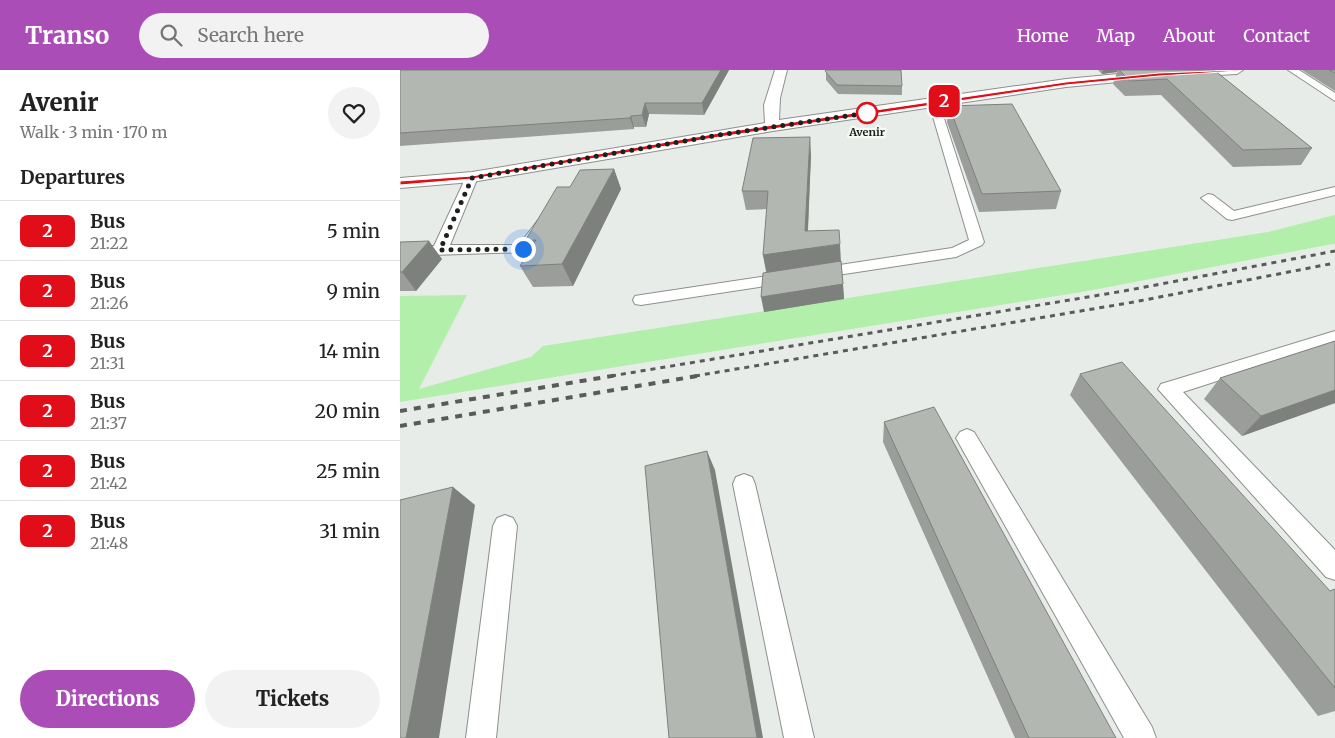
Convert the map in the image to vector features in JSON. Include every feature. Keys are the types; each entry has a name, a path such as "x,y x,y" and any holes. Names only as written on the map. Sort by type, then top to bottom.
{"street":[{"path":"773,126 771,115 772,101 781,70"},
{"path":"400,183 472,178 773,126 1081,82 1159,74 1238,70"}],"lane":[{"path":"1293,70 1335,98"},
{"path":"641,300 956,252 977,242 934,103"},
{"path":"440,250 472,178"},
{"path":"1208,198 1232,216 1335,191"},
{"path":"400,250 523,249 552,211"},
{"path":"1335,337 1168,389 1335,568"},
{"path":"967,438 1142,738"},
{"path":"744,484 800,738"},
{"path":"481,738 505,526"}],"green space":[{"path":"1335,215 1335,244 1088,291 400,402 400,296 467,295 419,389 531,357 543,346 1268,232"}],"building":[{"path":"400,70 721,70 702,103 645,103 642,115 631,116 630,118 400,133"},
{"path":"826,70 901,70 902,86 837,85"},
{"path":"1119,70 1214,70 1312,148 1243,150 1167,79 1130,81"},
{"path":"1012,104 1061,191 982,194 949,106"},
{"path":"810,137 805,231 839,230 840,244 763,255 768,191 742,191 753,138"},
{"path":"614,169 562,264 520,266 536,240 525,241 557,187 570,187 580,170"},
{"path":"429,241 402,272 400,272 400,242"},
{"path":"841,261 843,284 761,297 763,273"},
{"path":"1335,341 1335,390 1261,416 1220,378"},
{"path":"1122,362 1330,591 1335,589 1335,688 1080,374"},
{"path":"934,407 1116,738 1029,738 884,422"},
{"path":"707,451 757,738 669,738 645,466"},
{"path":"453,487 406,738 400,738 400,500"}],"railway":[{"path":"611,376 1124,291 1335,251"},
{"path":"695,376 1134,302 1335,263"},
{"path":"400,411 618,375"},
{"path":"400,426 703,375"}],"bus line":[{"name":"2","path":"400,183 472,178 773,126 1066,83 1159,74 1238,70"}],"place":[{"name":"Avenir","path":"867,113"}],"route":[{"path":"523,249 440,250 472,178 773,126 867,113"}]}
